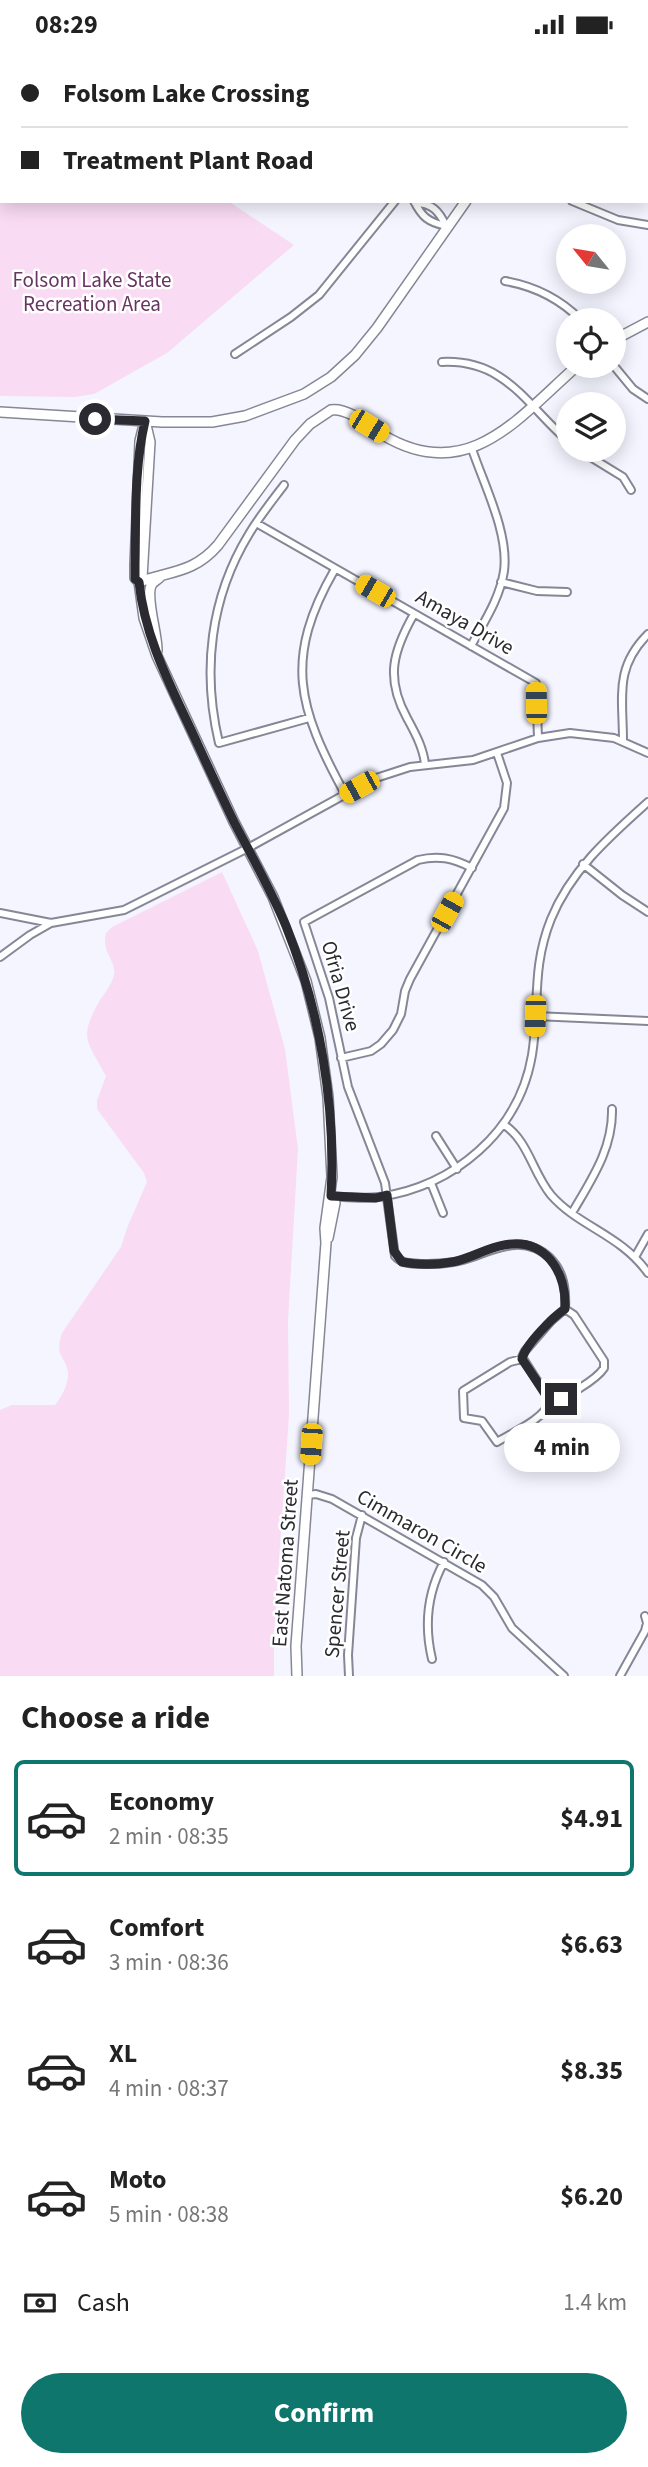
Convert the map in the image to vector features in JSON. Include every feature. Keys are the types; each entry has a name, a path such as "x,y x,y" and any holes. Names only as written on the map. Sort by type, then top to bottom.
{"main road":[{"path":"0,412 145,421 212,422 279,406 331,377 355,355 464,203"},
{"path":"626,333 648,322"},
{"path":"157,656 158,638 149,592 152,583 160,577 204,560 310,423 337,409 411,449 442,453 472,449 500,433 563,378"},
{"name":"East Natoma Street","path":"145,421 140,441 136,501 135,579 139,582 144,618 157,656 285,925 314,1009 328,1097 331,1196 327,1205 296,1646 297,1676"},
{"path":"139,582 160,577"}],"street":[{"path":"235,354 319,295 393,203"},
{"path":"415,203 418,211 433,223 446,226"},
{"path":"426,203 439,212 446,226"},
{"path":"576,203 599,215 648,225"},
{"path":"505,281 527,286 552,297 566,308"},
{"path":"442,362 465,363 495,373 508,381 556,429"},
{"path":"624,378 633,389 648,399"},
{"path":"471,646 493,607 501,582 505,553 472,449"},
{"path":"598,462 627,480 631,489"},
{"path":"284,485 256,523 232,565 215,618 210,683 219,743 309,718"},
{"name":"Amaya Drive","path":"256,523 536,683 538,738"},
{"path":"335,569 314,611 306,640 303,676 309,718 321,749 345,795"},
{"path":"501,582 537,591 567,592"},
{"path":"414,614 401,636 396,652 394,683 401,708 422,747 425,764"},
{"path":"623,741 624,673 633,650 648,634"},
{"path":"0,957 51,923 124,910 248,848 382,775 425,764 472,760 538,738 580,733 623,741 648,753"},
{"path":"341,1058 371,1051 393,1031 401,1014 407,985 505,802 506,777 497,753"},
{"path":"331,1196 376,1198 431,1183 457,1169 484,1147 503,1124 519,1096 529,1068 537,970 546,932 562,897 583,864 648,802"},
{"name":"Ofria Drive","path":"471,868 449,858 418,860 303,922 326,988 348,1087 381,1169 394,1251 398,1259 406,1263 435,1264 463,1260 506,1244 530,1247 545,1254 559,1270 565,1292 565,1309"},
{"path":"583,864 648,912"},
{"path":"0,913 51,923"},
{"path":"535,1016 648,1021"},
{"path":"572,1213 606,1149 612,1109"},
{"path":"503,1124 521,1139 550,1194 572,1213 615,1240 635,1257 648,1273"},
{"path":"436,1136 457,1169"},
{"path":"431,1183 443,1213"},
{"path":"635,1257 648,1234"},
{"path":"522,1359 525,1351 565,1309 574,1315 604,1361 604,1368 599,1375 561,1399 550,1401"},
{"path":"522,1359 550,1401"},
{"path":"522,1359 510,1362 463,1391 464,1418 482,1421 497,1442 544,1413 550,1401"},
{"name":"Cimmaron Circle","path":"307,1496 325,1496 362,1515 486,1588 512,1627 564,1676"},
{"name":"Spencer Street","path":"349,1676 354,1564 357,1532 362,1515"},
{"path":"432,1659 427,1633 428,1606 433,1585 444,1562"},
{"path":"620,1676 645,1631 645,1616"}],"green space":[{"name":"Folsom Lake State Recreation Area","path":"0,203 231,203 294,245 167,353 94,394 74,397 0,396"},
{"path":"222,872 258,951 285,1049 298,1149 288,1321 289,1415 274,1633 274,1676 0,1676 0,1410 12,1405 55,1405 60,1398 68,1376 59,1347 62,1333 121,1247 147,1182 144,1173 97,1109 97,1101 106,1076 90,1046 87,1032 93,1013 114,975 106,946 106,933 112,927"}],"route":[{"path":"95,419 145,421 138,464 135,565 135,579 139,582 144,618 150,640 187,722 273,897 306,981 314,1009 327,1082 331,1196 376,1198 387,1195 395,1256 402,1262 449,1263 506,1244 523,1245 545,1254 562,1276 565,1309 557,1314 525,1351 522,1359 550,1401 561,1399"}]}
